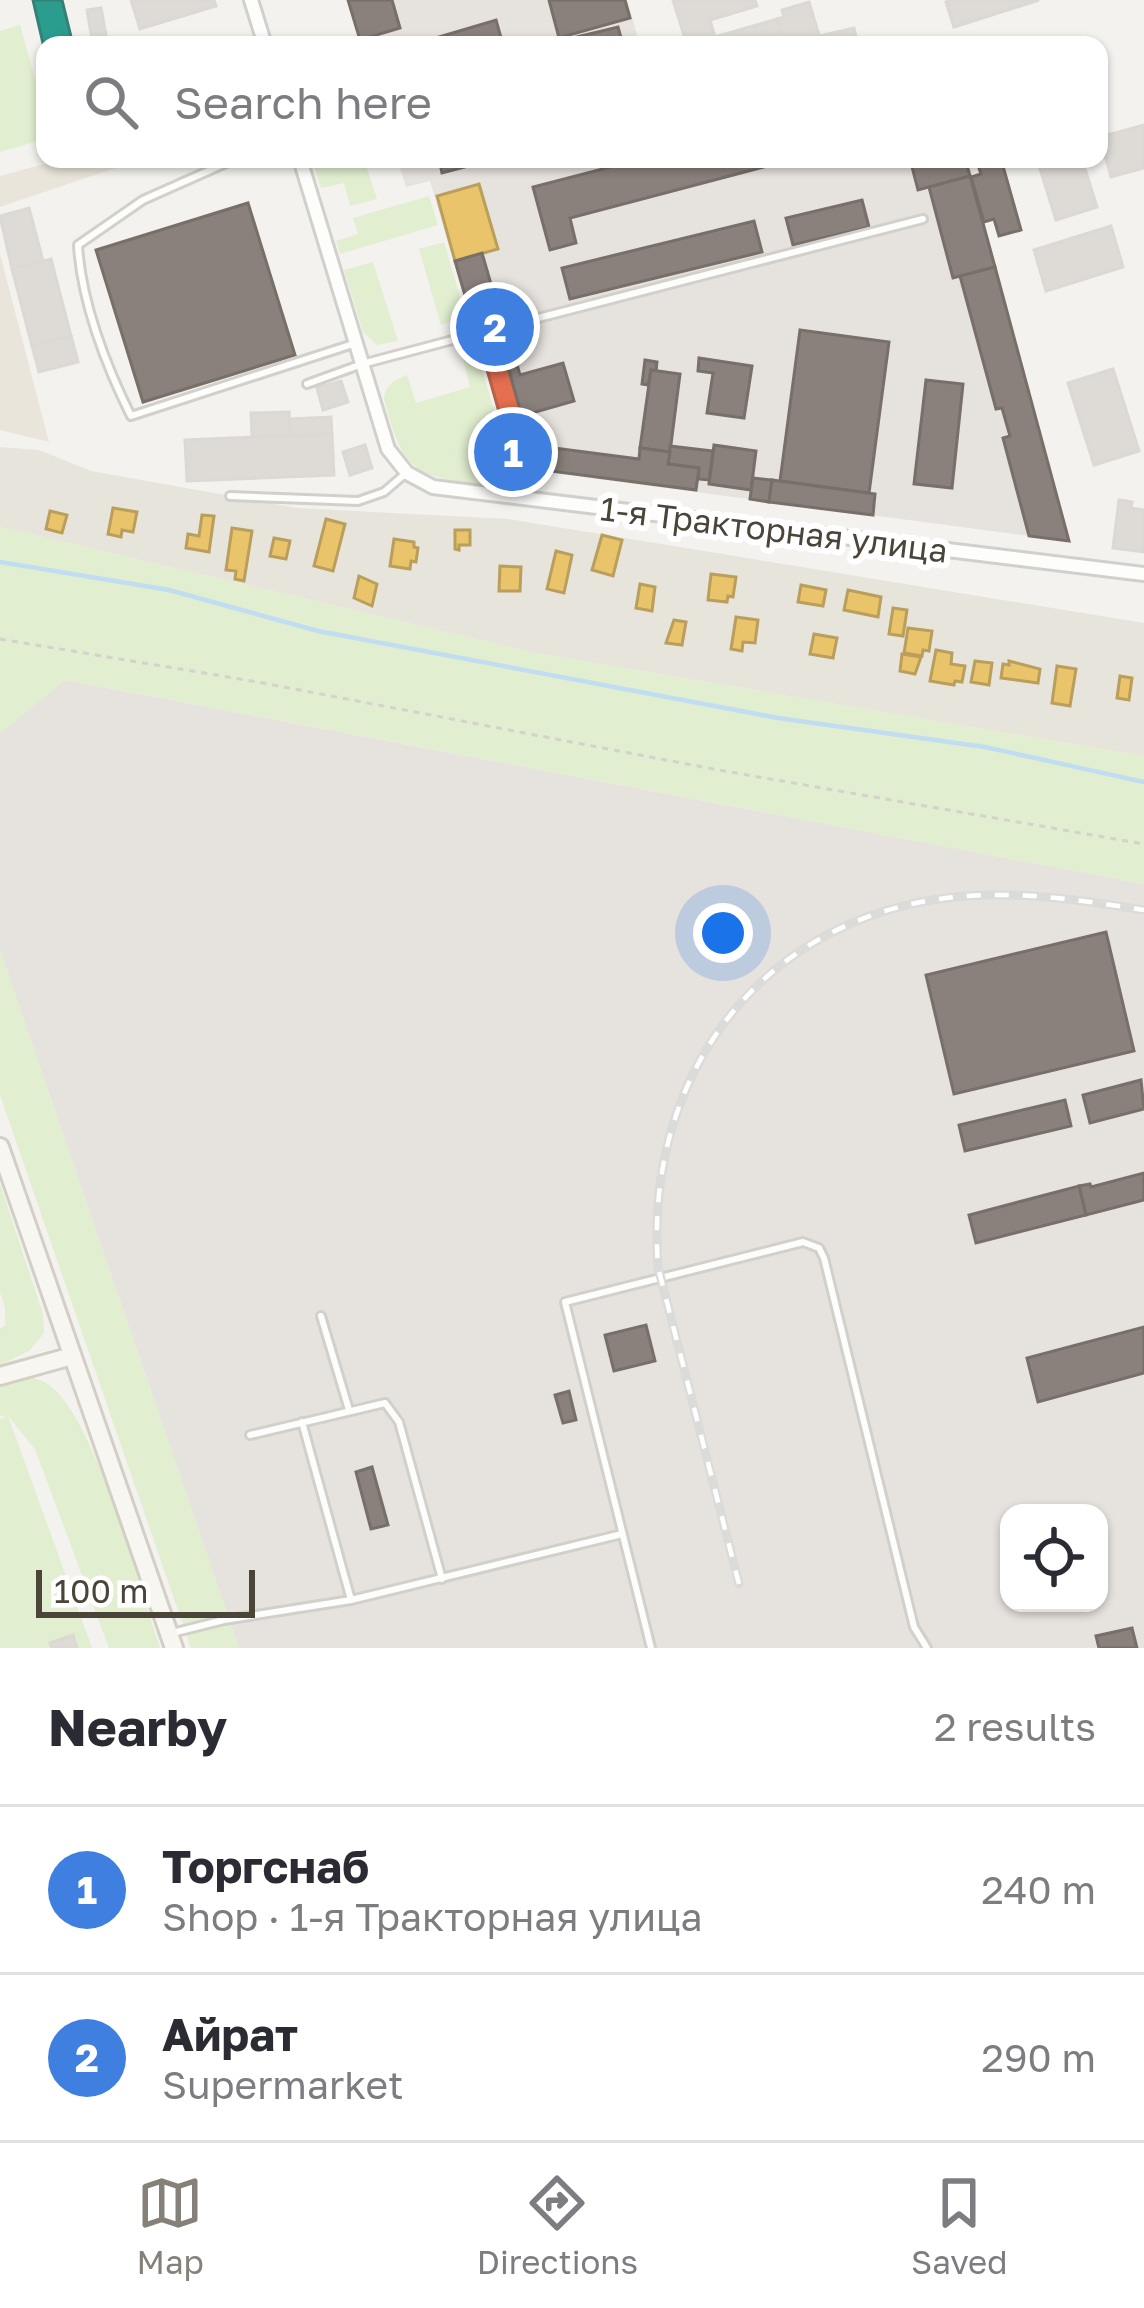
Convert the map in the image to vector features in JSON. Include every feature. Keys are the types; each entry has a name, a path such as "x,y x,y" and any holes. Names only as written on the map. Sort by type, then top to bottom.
{"street":[{"path":"251,0 262,36"},
{"path":"303,168 388,449 407,472"},
{"name":"1-я Тракторная улица","path":"407,472 433,487 1144,574"},
{"path":"0,1147 171,1641"},
{"path":"0,1376 72,1356"}],"lane":[{"path":"215,168 143,200 78,245 80,272 130,416 356,343"},
{"path":"514,324 923,219"},
{"path":"307,384 475,334"},
{"path":"230,496 358,501 384,492 407,472"},
{"path":"650,1648 565,1302 812,1242 824,1258 914,1627 927,1648"},
{"path":"321,1316 349,1410"},
{"path":"250,1435 385,1403 394,1411 442,1579"},
{"path":"302,1422 351,1600"},
{"path":"171,1641 224,1619 351,1600 622,1534"}],"path":[{"path":"0,639 1144,844"}],"shaded area":[{"path":"348,0 627,0 637,36 359,36"},
{"path":"36,166 115,168 0,207 0,176"},
{"path":"400,168 970,168 1068,541 514,468 430,181 406,187"},
{"path":"0,254 49,442 0,430"},
{"path":"0,447 39,450 91,471 298,508 508,519 1144,623 1144,756 535,653 0,527"},
{"path":"65,680 1144,884 1144,1648 239,1648 0,950 0,733"}],"green space":[{"path":"20,25 36,82 36,142 0,152 0,31"},
{"path":"315,168 367,168 377,199 350,206 344,183 321,188"},
{"path":"429,196 438,225 340,254 336,241 358,234 353,218"},
{"path":"444,242 466,317 441,325 419,249"},
{"path":"373,262 398,341 377,345 363,332 344,270"},
{"path":"476,351 509,458 496,488 419,469 400,446 384,399 391,384 407,375 416,403 470,387 462,355"},
{"path":"0,527 535,653 1144,756 1144,884 66,680 0,733"},
{"path":"0,950 239,1648 191,1648 0,1095"},
{"path":"0,1184 43,1314 44,1333 29,1351 0,1365 5,1308 0,1292"},
{"path":"38,1379 54,1389 86,1438 116,1510 160,1648 109,1648 35,1449 8,1416 92,1648 0,1648 0,1419 7,1417 0,1416 0,1382"}],"building: Homes":[{"path":"479,184 498,249 455,261 437,196"},
{"path":"113,508 137,512 133,532 122,530 121,537 108,534"},
{"path":"50,511 67,515 62,533 46,529"},
{"path":"202,515 214,516 209,552 186,548 188,534 199,536"},
{"path":"326,519 345,524 333,571 314,566"},
{"path":"232,528 252,531 244,581 235,579 236,571 226,570"},
{"path":"455,530 470,530 470,545 455,549"},
{"path":"602,535 622,540 613,576 592,570"},
{"path":"274,538 290,541 286,559 270,556"},
{"path":"394,539 414,542 418,548 410,569 390,566"},
{"path":"556,551 572,555 564,593 547,589"},
{"path":"500,566 521,567 520,591 499,591"},
{"path":"711,574 736,577 733,597 728,596 727,602 708,600"},
{"path":"359,576 377,584 372,606 354,598"},
{"path":"640,584 655,587 652,611 636,608"},
{"path":"801,585 826,590 823,606 798,602"},
{"path":"848,590 881,597 878,617 844,610"},
{"path":"893,608 907,610 903,636 889,634"},
{"path":"736,617 758,620 755,643 743,642 742,651 731,649"},
{"path":"674,620 686,622 682,645 666,643"},
{"path":"908,628 932,631 929,651 923,650 922,656 904,653"},
{"path":"814,634 837,638 833,658 810,654"},
{"path":"936,650 952,653 951,664 965,666 962,682 930,681"},
{"path":"902,654 921,657 915,674 900,671"},
{"path":"975,661 992,663 989,685 971,682"},
{"path":"1009,661 1040,669 1038,683 1001,678 1003,664"},
{"path":"1057,666 1076,669 1070,706 1052,703"},
{"path":"1120,676 1132,678 1129,700 1117,698"}],"building: Shops":[{"path":"511,312 518,337 481,348 473,323"},
{"path":"504,353 535,463 515,468 484,359"}],"building: Schools":[{"path":"33,0 62,0 71,36 41,36"}],"building: Industry":[{"path":"348,0 392,0 400,28 359,36"},
{"path":"549,0 625,0 630,18 558,36"},
{"path":"496,20 500,36 442,36"},
{"path":"618,27 620,36 581,36"},
{"path":"606,168 760,168 570,218 576,243 550,250 533,187"},
{"path":"912,168 968,168 970,176 918,190"},
{"path":"979,168 1004,168 1021,230 999,236 994,219 984,222 971,177 981,174"},
{"path":"970,176 995,267 953,278 929,187"},
{"path":"862,200 869,227 793,245 786,218"},
{"path":"248,203 295,355 143,402 96,250"},
{"path":"754,221 762,252 570,299 562,268"},
{"path":"482,253 500,315 473,323 455,261"},
{"path":"995,267 1069,541 1029,536 1003,438 1010,436 1002,408 996,409 960,276"},
{"path":"800,330 889,342 869,493 780,481"},
{"path":"510,340 520,375 563,363 574,401 522,416 504,353 484,359 481,348"},
{"path":"699,358 752,366 744,418 707,413 713,373 698,371"},
{"path":"645,360 657,362 648,385 642,384"},
{"path":"651,370 680,374 670,452 640,448"},
{"path":"926,380 963,384 952,488 914,484"},
{"path":"714,445 756,451 751,490 709,484"},
{"path":"670,446 713,451 709,480 698,479 699,468 668,464"},
{"path":"554,448 639,459 640,448 670,452 668,464 699,468 696,490 551,471"},
{"path":"753,478 772,480 769,502 750,499"},
{"path":"772,480 875,494 873,515 769,502"},
{"path":"1106,932 1134,1051 954,1094 926,975"},
{"path":"1141,1080 1144,1109 1090,1123 1083,1095"},
{"path":"1065,1100 1071,1126 965,1151 959,1125"},
{"path":"1144,1173 1144,1200 1086,1215 1079,1186"},
{"path":"1079,1186 1086,1215 976,1243 969,1215"},
{"path":"646,1325 655,1361 614,1371 605,1335"},
{"path":"1144,1327 1144,1373 1038,1402 1027,1358"},
{"path":"569,1391 576,1420 563,1423 555,1395"},
{"path":"372,1467 388,1525 371,1529 356,1472"},
{"path":"1132,1628 1137,1648 1099,1648 1096,1636"}],"building: Other":[{"path":"131,0 214,0 216,6 140,29"},
{"path":"673,0 755,0 757,6 710,20 715,36 684,36"},
{"path":"1039,0 954,27 946,2"},
{"path":"809,2 819,36 782,36 777,19 784,17 782,10"},
{"path":"101,8 106,36 91,36 87,10"},
{"path":"777,19 782,36 718,36"},
{"path":"854,28 856,36 819,36"},
{"path":"1144,125 1144,168 1111,177 1108,135"},
{"path":"1040,168 1085,168 1097,207 1056,220"},
{"path":"29,208 43,261 12,269 0,216"},
{"path":"1111,226 1123,267 1046,291 1034,250"},
{"path":"51,259 71,336 32,346 12,269"},
{"path":"71,336 78,362 39,372 32,346"},
{"path":"1113,369 1139,451 1094,465 1068,383"},
{"path":"341,381 348,402 323,410 317,388"},
{"path":"289,412 290,436 252,437 251,413"},
{"path":"331,417 332,434 290,436 289,419"},
{"path":"332,434 334,475 187,481 185,440"},
{"path":"365,445 372,468 350,475 343,452"},
{"path":"1119,500 1144,510 1144,552 1113,548"},
{"path":"73,1635 77,1648 52,1648 50,1643"}],"waterway":[{"path":"0,562 169,590 318,631 778,718 985,747 1144,782"}],"railway":[{"path":"739,1584 658,1267 659,1192 674,1122 701,1060 739,1005 788,960 847,925 914,903 990,895 1048,897 1144,910"}],"place":[{"name":"Айрат","path":"495,327"},
{"name":"Торгснаб","path":"513,452"}]}
